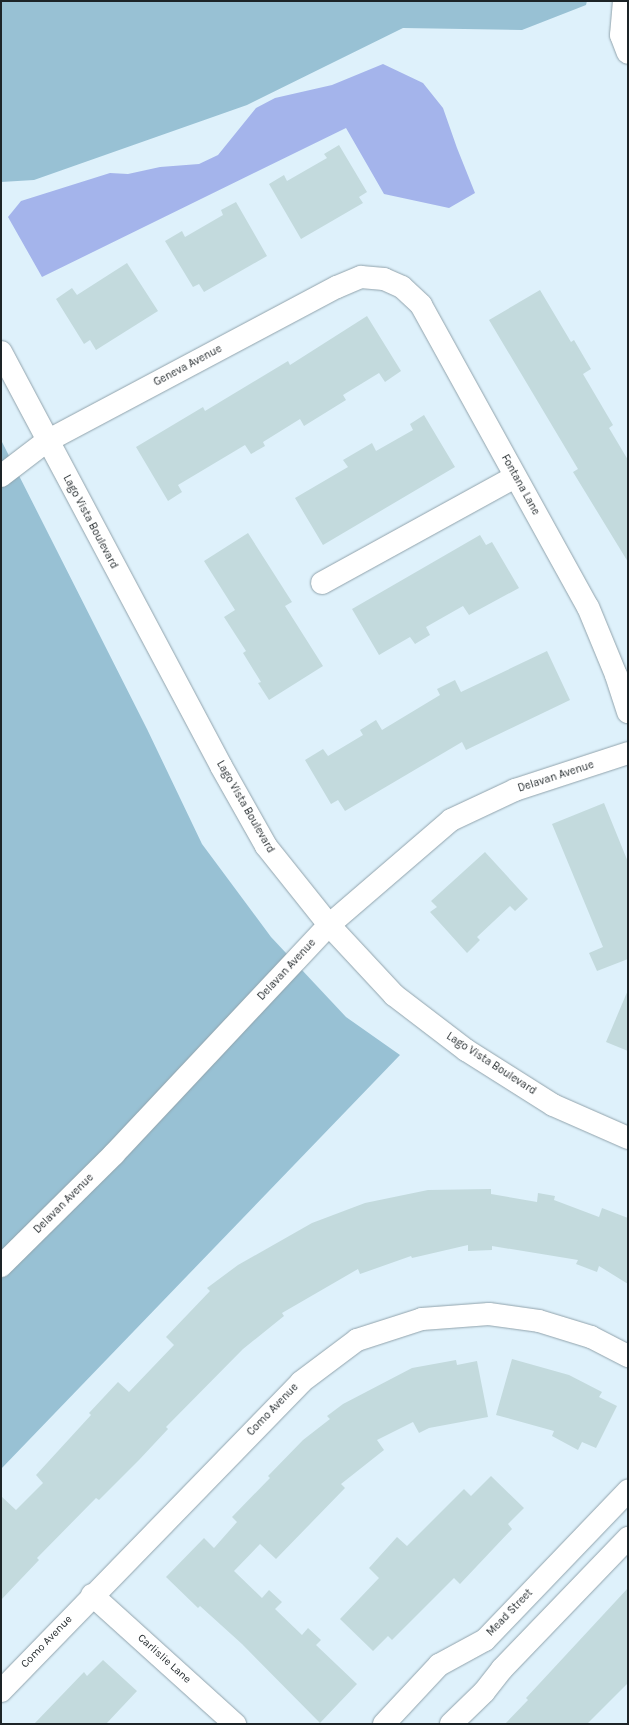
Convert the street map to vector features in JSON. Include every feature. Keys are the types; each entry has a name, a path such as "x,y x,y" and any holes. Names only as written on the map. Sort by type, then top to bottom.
{"street":[{"path":"624,1 621,35 628,53"},
{"name":"Geneva Avenue","path":"1,476 47,441 337,287 361,277 384,279"},
{"name":"Fontana Lane","path":"384,279 402,287 421,305 588,607 616,674 628,712"},
{"name":"Lago Vista Boulevard","path":"1,352 221,766 266,846 329,925 394,995 466,1050 553,1105 628,1138"},
{"path":"322,583 515,477"},
{"name":"Delavan Avenue","path":"1,1266 114,1154 329,925 451,820 515,790 628,753"},
{"name":"Como Avenue","path":"1,1691 92,1595 301,1382 357,1340 422,1319 488,1314 539,1321 583,1334 628,1356"},
{"name":"Mead Street","path":"384,1724 439,1665 485,1640 628,1491"},
{"path":"451,1724 484,1692 502,1669 628,1538"},
{"name":"Carlislie Lane","path":"92,1595 235,1724"}],"shaded area":[{"path":"1,1 587,1 586,5 522,30 403,28 247,105 34,180 1,182"},
{"path":"1,440 147,729 202,844 271,937 346,1017 400,1055 1,1469"}],"water":[{"path":"383,64 423,83 443,108 475,193 449,208 384,194 346,128 42,277 8,217 21,201 110,173 128,174 160,167 199,164 218,155 256,108 275,98 332,85"}],"building":[{"path":"339,145 367,192 359,197 363,203 301,239 269,184 284,175 287,181 327,158 324,154"},
{"path":"236,202 267,256 204,292 199,284 193,287 165,241 182,231 185,237 223,215 221,210"},
{"path":"127,263 158,311 96,350 90,340 84,344 56,299 72,288 77,295"},
{"path":"540,290 571,342 574,340 591,369 583,374 613,425 609,428 628,460 628,562 573,472 578,469 489,320"},
{"path":"367,316 401,371 385,382 379,373 343,395 346,400 304,426 300,419 263,442 265,446 251,454 245,445 178,485 182,492 168,501 136,447 203,407 205,411 288,361 290,365"},
{"path":"424,415 455,467 323,545 295,498 348,467 343,460 372,443 376,451 413,430 410,424"},
{"path":"248,533 292,602 285,606 323,666 269,700 258,683 261,682 243,653 246,651 224,617 235,610 204,561"},
{"path":"480,535 486,545 492,542 519,588 469,615 463,606 426,627 430,635 415,644 410,637 379,655 352,609"},
{"path":"547,651 570,700 466,750 462,742 345,811 338,800 331,804 305,760 323,749 328,756 363,735 360,730 376,720 382,730 440,695 437,689 455,680 461,692"},
{"path":"604,803 628,862 628,959 597,971 589,953 603,947 552,824"},
{"path":"485,852 528,899 515,911 510,906 477,937 480,940 467,953 430,912 437,907 431,901"},
{"path":"628,990 628,1051 606,1042"},
{"path":"491,1189 491,1194 537,1202 538,1193 555,1196 554,1200 599,1217 602,1208 628,1218 628,1284 599,1266 597,1272 576,1264 578,1260 492,1246 492,1250 468,1251 468,1245 412,1258 411,1256 360,1274 358,1269 282,1313 284,1316 243,1349 166,1427 168,1429 139,1460 99,1500 96,1498 37,1558 39,1560 1,1600 1,1496 16,1510 43,1483 36,1475 91,1415 89,1413 118,1382 129,1392 174,1345 166,1337 210,1291 207,1288 238,1265 312,1223 365,1203 428,1190"},
{"path":"512,1359 569,1375 602,1392 599,1397 617,1406 596,1448 582,1442 578,1450 552,1436 554,1431 496,1415"},
{"path":"456,1360 457,1365 477,1361 488,1417 429,1428 419,1433 413,1422 377,1440 384,1450 341,1484 345,1488 276,1559 260,1544 234,1571 262,1598 269,1590 282,1602 275,1609 302,1635 308,1628 321,1640 316,1645 357,1684 320,1723 242,1644 200,1606 198,1608 166,1577 204,1538 214,1548 237,1522 232,1517 270,1478 268,1476 303,1440 330,1419 327,1416 343,1404 412,1368"},
{"path":"491,1476 524,1508 508,1524 512,1529 460,1584 454,1578 392,1640 388,1636 373,1651 340,1619 379,1578 369,1568 397,1537 407,1546 464,1489 471,1496"},
{"path":"628,1588 628,1683 587,1724 505,1724 528,1700 526,1698"},
{"path":"103,1660 137,1691 106,1724 34,1724 84,1672 87,1676"}]}
